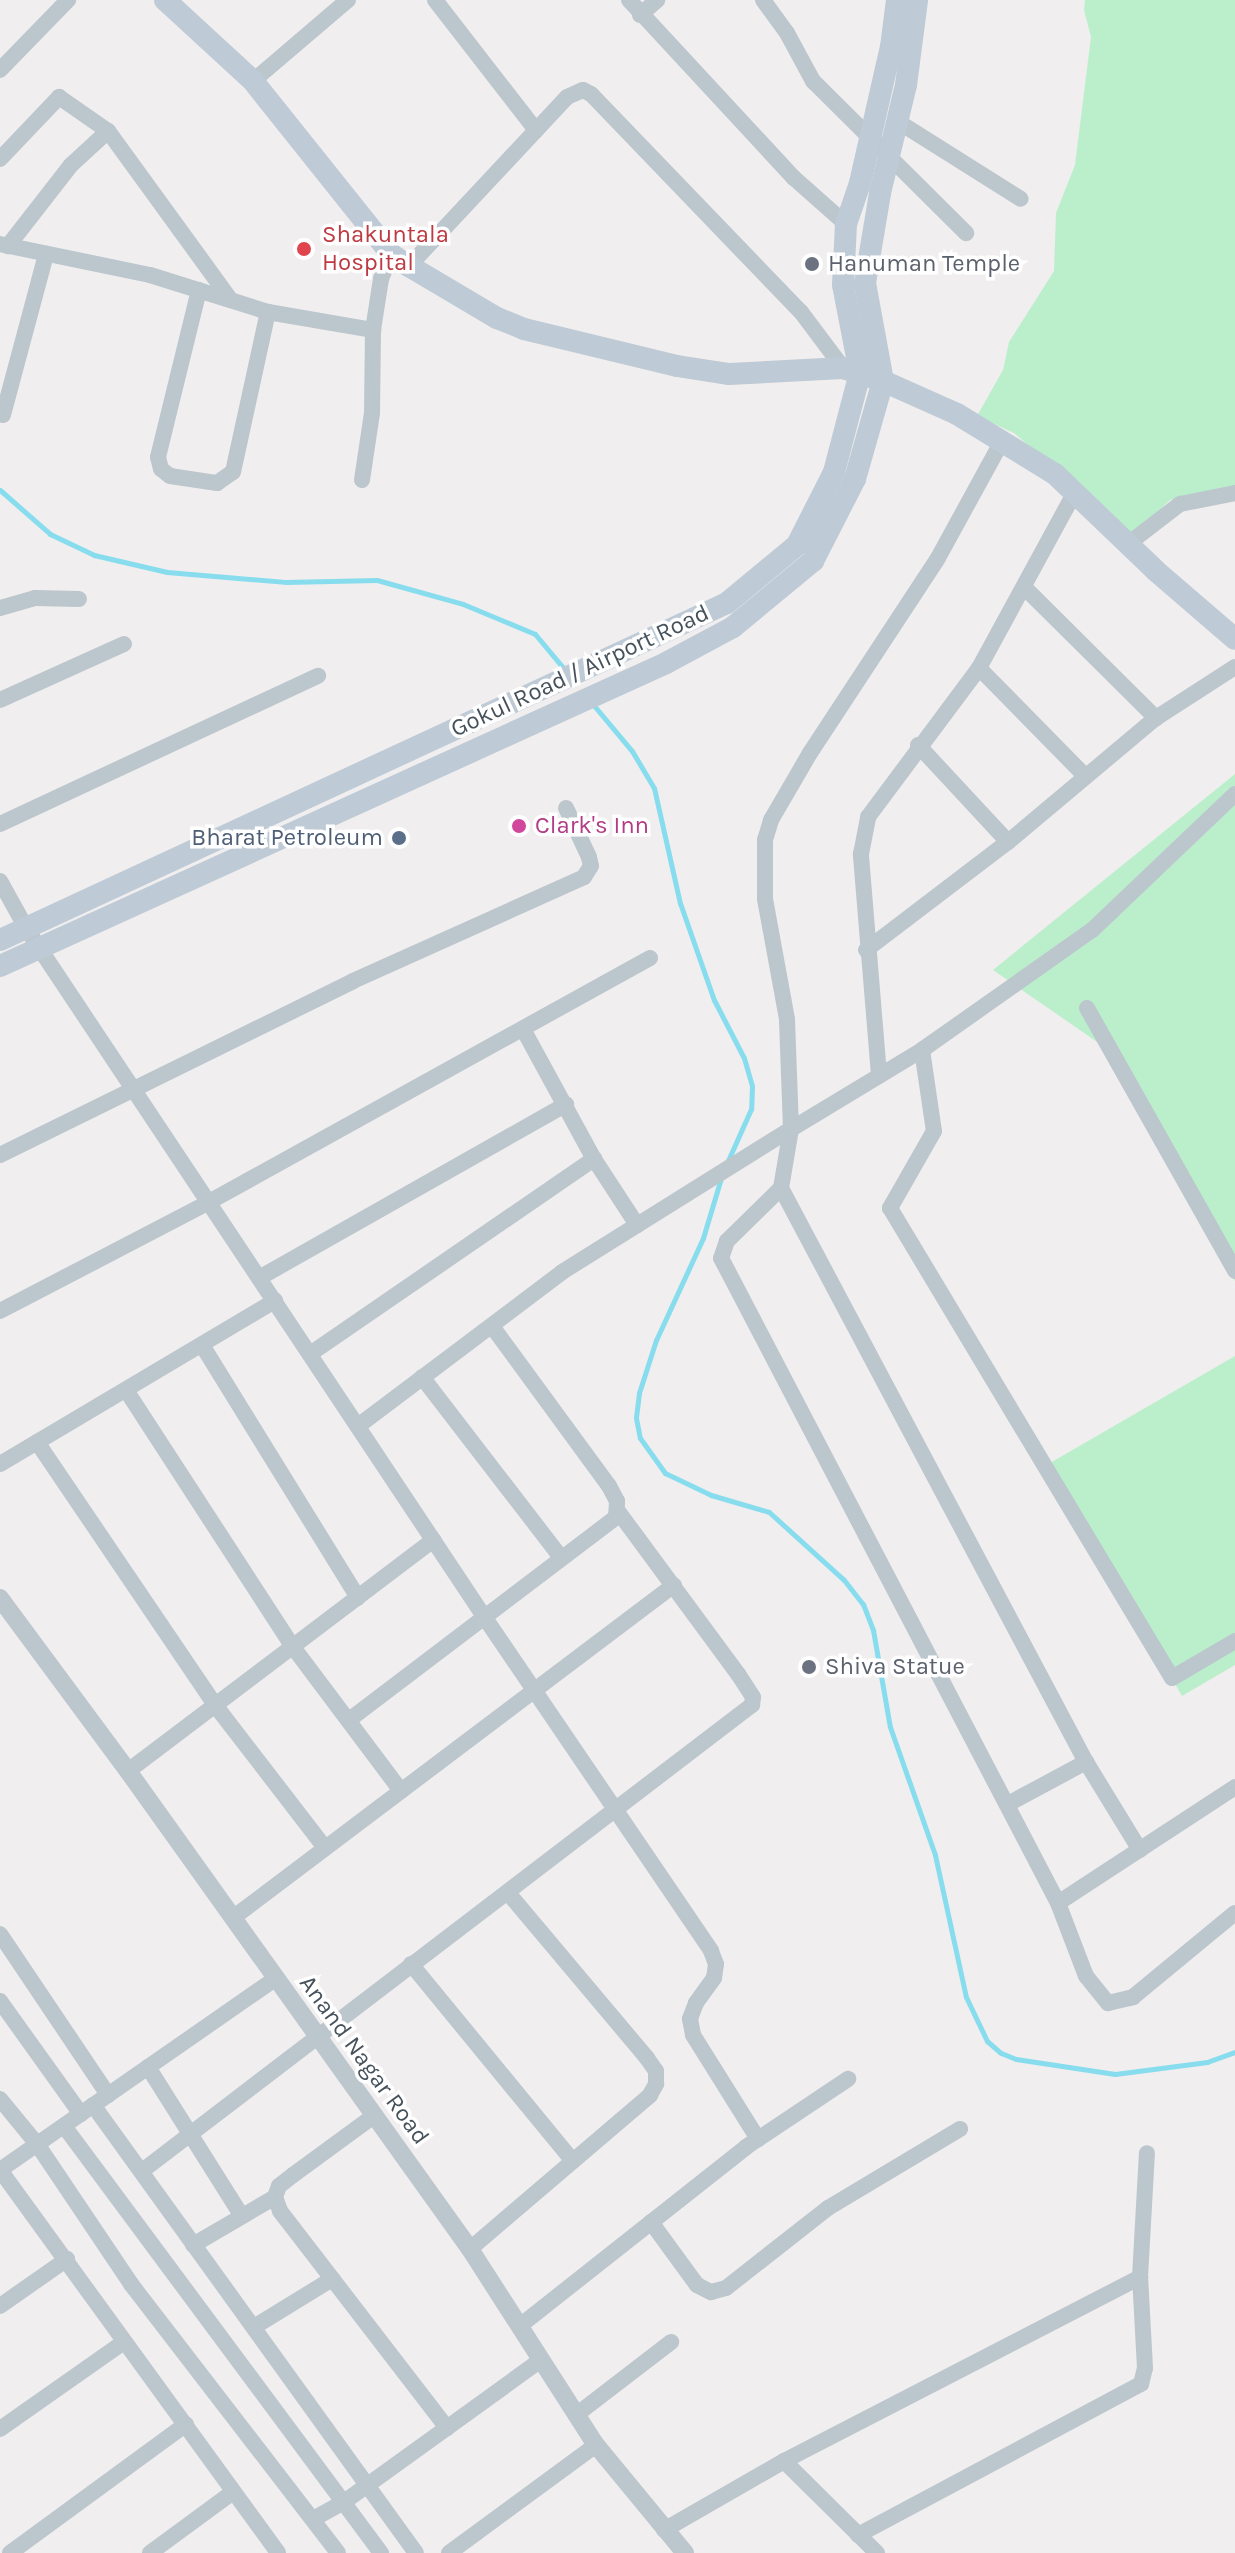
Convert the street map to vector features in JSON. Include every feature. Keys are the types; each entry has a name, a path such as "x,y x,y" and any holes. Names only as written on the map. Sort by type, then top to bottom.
{"main road":[{"path":"165,0 253,81 400,260 497,318 524,329 677,366 729,374 852,371 883,381 957,414 1055,474 1235,639"},
{"name":"Gokul Road / Airport Road","path":"0,940 654,638 733,613 797,545 834,472 852,371 843,285 846,224 871,137 891,47 897,0"},
{"name":"Gokul Road / Airport Road","path":"0,966 666,663 733,613 813,561 855,479 883,381 865,283 917,0"}],"street":[{"path":"0,70 68,0"},
{"path":"253,81 348,0"},
{"path":"435,0 536,130"},
{"path":"629,0 794,178 846,224"},
{"path":"640,15 657,0"},
{"path":"763,0 787,33 813,81 966,233"},
{"path":"362,480 372,413 373,330 378,290 400,260 575,91 591,94 801,312 852,371"},
{"path":"0,159 53,99 59,97 108,131 231,300"},
{"path":"897,121 1021,199"},
{"path":"108,131 71,165 4,245 150,275 268,312 373,330"},
{"path":"3,415 46,254"},
{"path":"199,290 158,457 161,469 170,476 217,483 233,472 268,312"},
{"path":"1002,441 938,558 803,765 771,820 765,840 765,899 787,1019 791,1129 781,1188 727,1241 721,1258 1008,1804 1058,1903 1086,1976 1108,2003 1133,1997 1235,1913"},
{"path":"879,1075 866,950 863,833 873,808 979,668 1075,492"},
{"path":"1128,544 1180,504 1235,493"},
{"path":"1025,588 1156,718"},
{"path":"0,608 35,598 79,599"},
{"path":"0,700 124,644"},
{"path":"866,950 1008,842 1156,718 1235,667"},
{"path":"979,668 1085,776"},
{"path":"0,824 318,676"},
{"path":"918,745 1008,842"},
{"path":"358,1426 562,1272 922,1050 1092,930 1235,794"},
{"path":"0,1155 353,981 584,877 591,866 589,857 566,808"},
{"path":"0,881 26,928 613,1810 711,1951 716,1964 714,1978 696,2003 690,2019 693,2035 758,2139"},
{"path":"0,1311 209,1202 650,958"},
{"path":"1087,1008 1235,1271"},
{"path":"523,1029 594,1159 637,1225"},
{"path":"922,1050 934,1131 890,1208 1172,1678 1235,1641"},
{"path":"259,1278 566,1104"},
{"path":"310,1354 594,1159"},
{"path":"781,1188 1086,1762 1140,1850"},
{"path":"0,1464 275,1301"},
{"path":"142,2171 752,1705 753,1697 747,1687 618,1511 609,1486 492,1326"},
{"path":"202,1345 358,1598"},
{"path":"422,1377 560,1556"},
{"path":"126,1390 293,1647 401,1791"},
{"path":"37,1442 215,1705 325,1848"},
{"path":"349,1720 560,1556 612,1521 618,1511"},
{"path":"128,1771 433,1540"},
{"path":"234,1917 674,1585"},
{"name":"Anand Nagar Road","path":"0,1598 234,1917 275,1979 470,2249 596,2445 685,2553"},
{"path":"1008,1804 1086,1762"},
{"path":"1058,1903 1235,1787"},
{"path":"470,2249 650,2095 656,2084 656,2071 508,1893"},
{"path":"0,1934 108,2095"},
{"path":"411,1964 573,2161"},
{"path":"275,1979 0,2170 278,2553"},
{"path":"0,2001 87,2109 142,2171 416,2553"},
{"path":"148,2067 242,2216"},
{"path":"521,2325 758,2139 848,2079"},
{"path":"0,2099 37,2144 131,2284 315,2518 338,2553"},
{"path":"375,2115 279,2186 275,2197 280,2211 447,2428"},
{"path":"64,2126 381,2553"},
{"path":"651,2222 697,2285 711,2292 726,2288 828,2208 960,2129"},
{"path":"858,2535 1141,2384 1145,2368 1140,2277 1147,2153"},
{"path":"193,2245 275,2197"},
{"path":"0,2306 67,2259"},
{"path":"664,2530 784,2461 1140,2277"},
{"path":"254,2327 332,2279"},
{"path":"0,2429 124,2342"},
{"path":"576,2415 671,2342"},
{"path":"315,2518 344,2502 541,2360"},
{"path":"10,2553 186,2424"},
{"path":"449,2553 596,2445"},
{"path":"784,2461 877,2553"},
{"path":"155,2552 233,2492"}],"green space":[{"path":"1085,0 1235,0 1235,486 1170,500 1133,535 1014,433 977,416 1003,370 1009,342 1054,271 1056,213 1075,165 1091,37 1084,10"},
{"path":"1235,774 1235,1281 1116,1055 993,970"},
{"path":"1235,1356 1235,1665 1182,1696 1050,1463"}],"waterway":[{"path":"0,490 50,534 94,555 167,572 285,582 377,580 463,604 535,634 565,670"},
{"path":"591,702 632,751 654,788 680,903 714,1000 744,1058 752,1086 751,1109 726,1165"},
{"path":"721,1178 703,1238 656,1340 639,1393 636,1418 640,1438 665,1473 711,1495 769,1512 844,1580 863,1604 873,1630 890,1727 935,1855 966,1997 987,2041 1001,2053 1016,2059 1115,2074 1207,2062 1235,2052"}],"place":[{"name":"Shakuntala Hospital","path":"304,249"},
{"name":"Hanuman Temple","path":"812,264"},
{"name":"Clark's Inn","path":"519,826"},
{"name":"Bharat Petroleum","path":"399,838"},
{"name":"Shiva Statue","path":"809,1667"}]}
